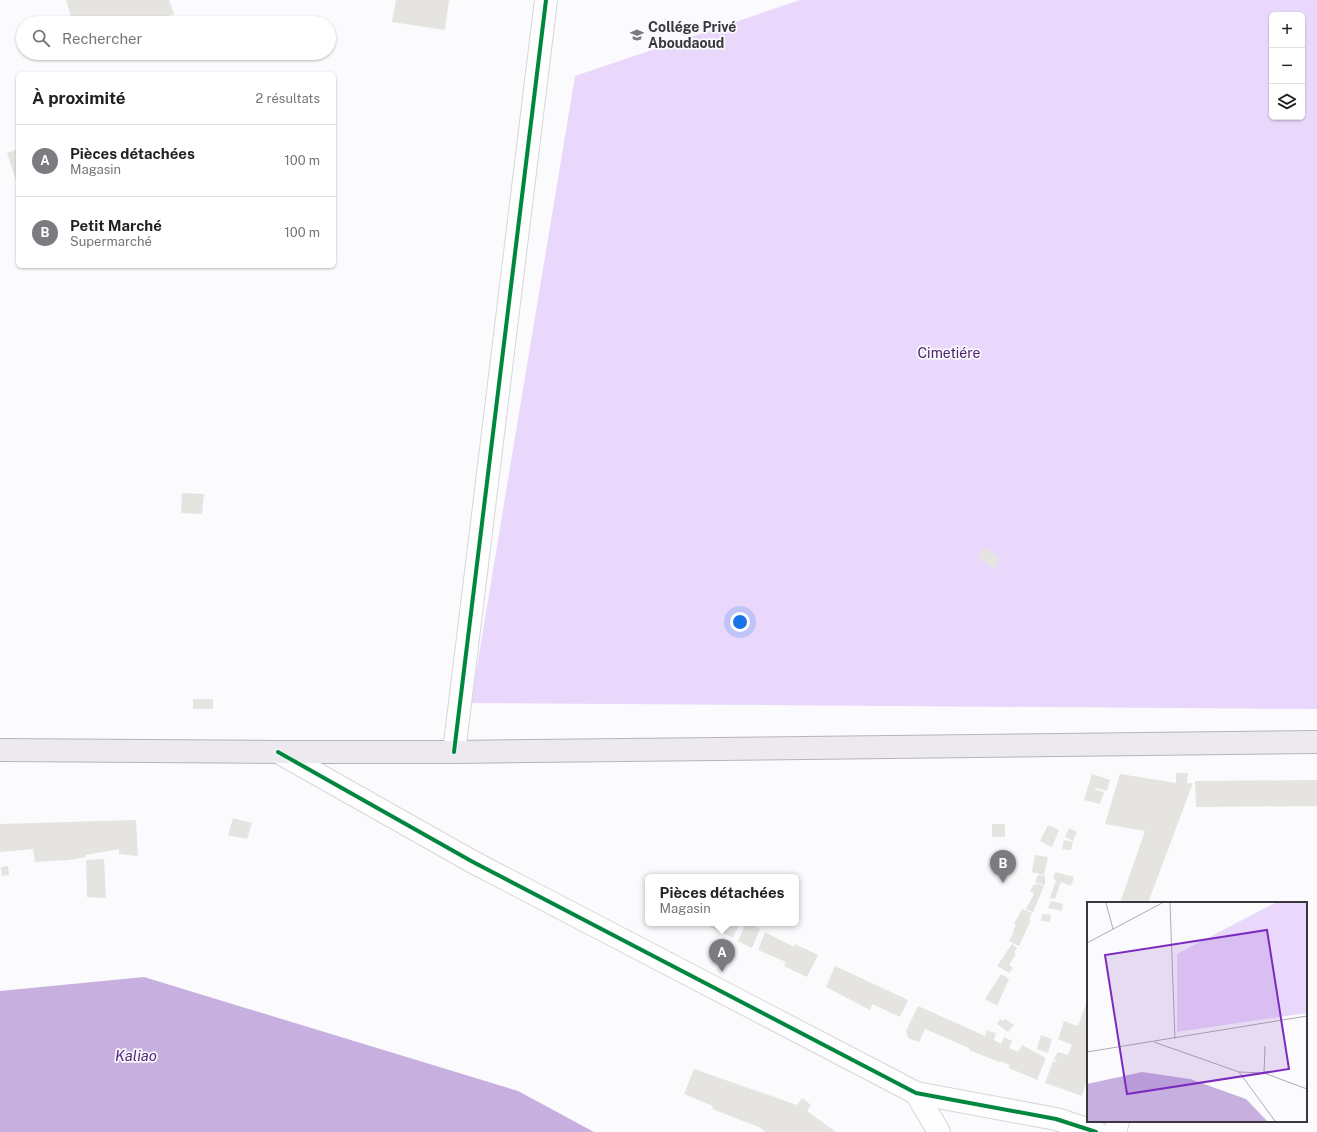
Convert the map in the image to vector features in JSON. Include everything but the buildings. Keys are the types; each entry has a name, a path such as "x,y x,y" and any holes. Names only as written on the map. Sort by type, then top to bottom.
{"main road":[{"path":"0,750 454,752 1317,742"}],"street":[{"path":"454,752 546,0"},
{"path":"278,752 473,862 916,1093 1056,1119 1096,1132"},
{"path":"916,1093 939,1132"},
{"path":"1115,1132 1118,1122"}],"green space":[{"name":"Cimetiére","path":"800,0 1317,0 1317,709 471,703 575,76"}],"water":[{"name":"Kaliao","path":"144,977 518,1091 594,1132 0,1132 0,991"}],"cycle path":[{"path":"454,752 546,0"},
{"path":"278,752 473,862 916,1093 1056,1119 1096,1132"}],"place":[{"name":"Collége Privé Aboudaoud","path":"637,35"},
{"name":"Petit Marché","path":"1003,883"},
{"name":"Pièces détachées","path":"722,972"}]}
